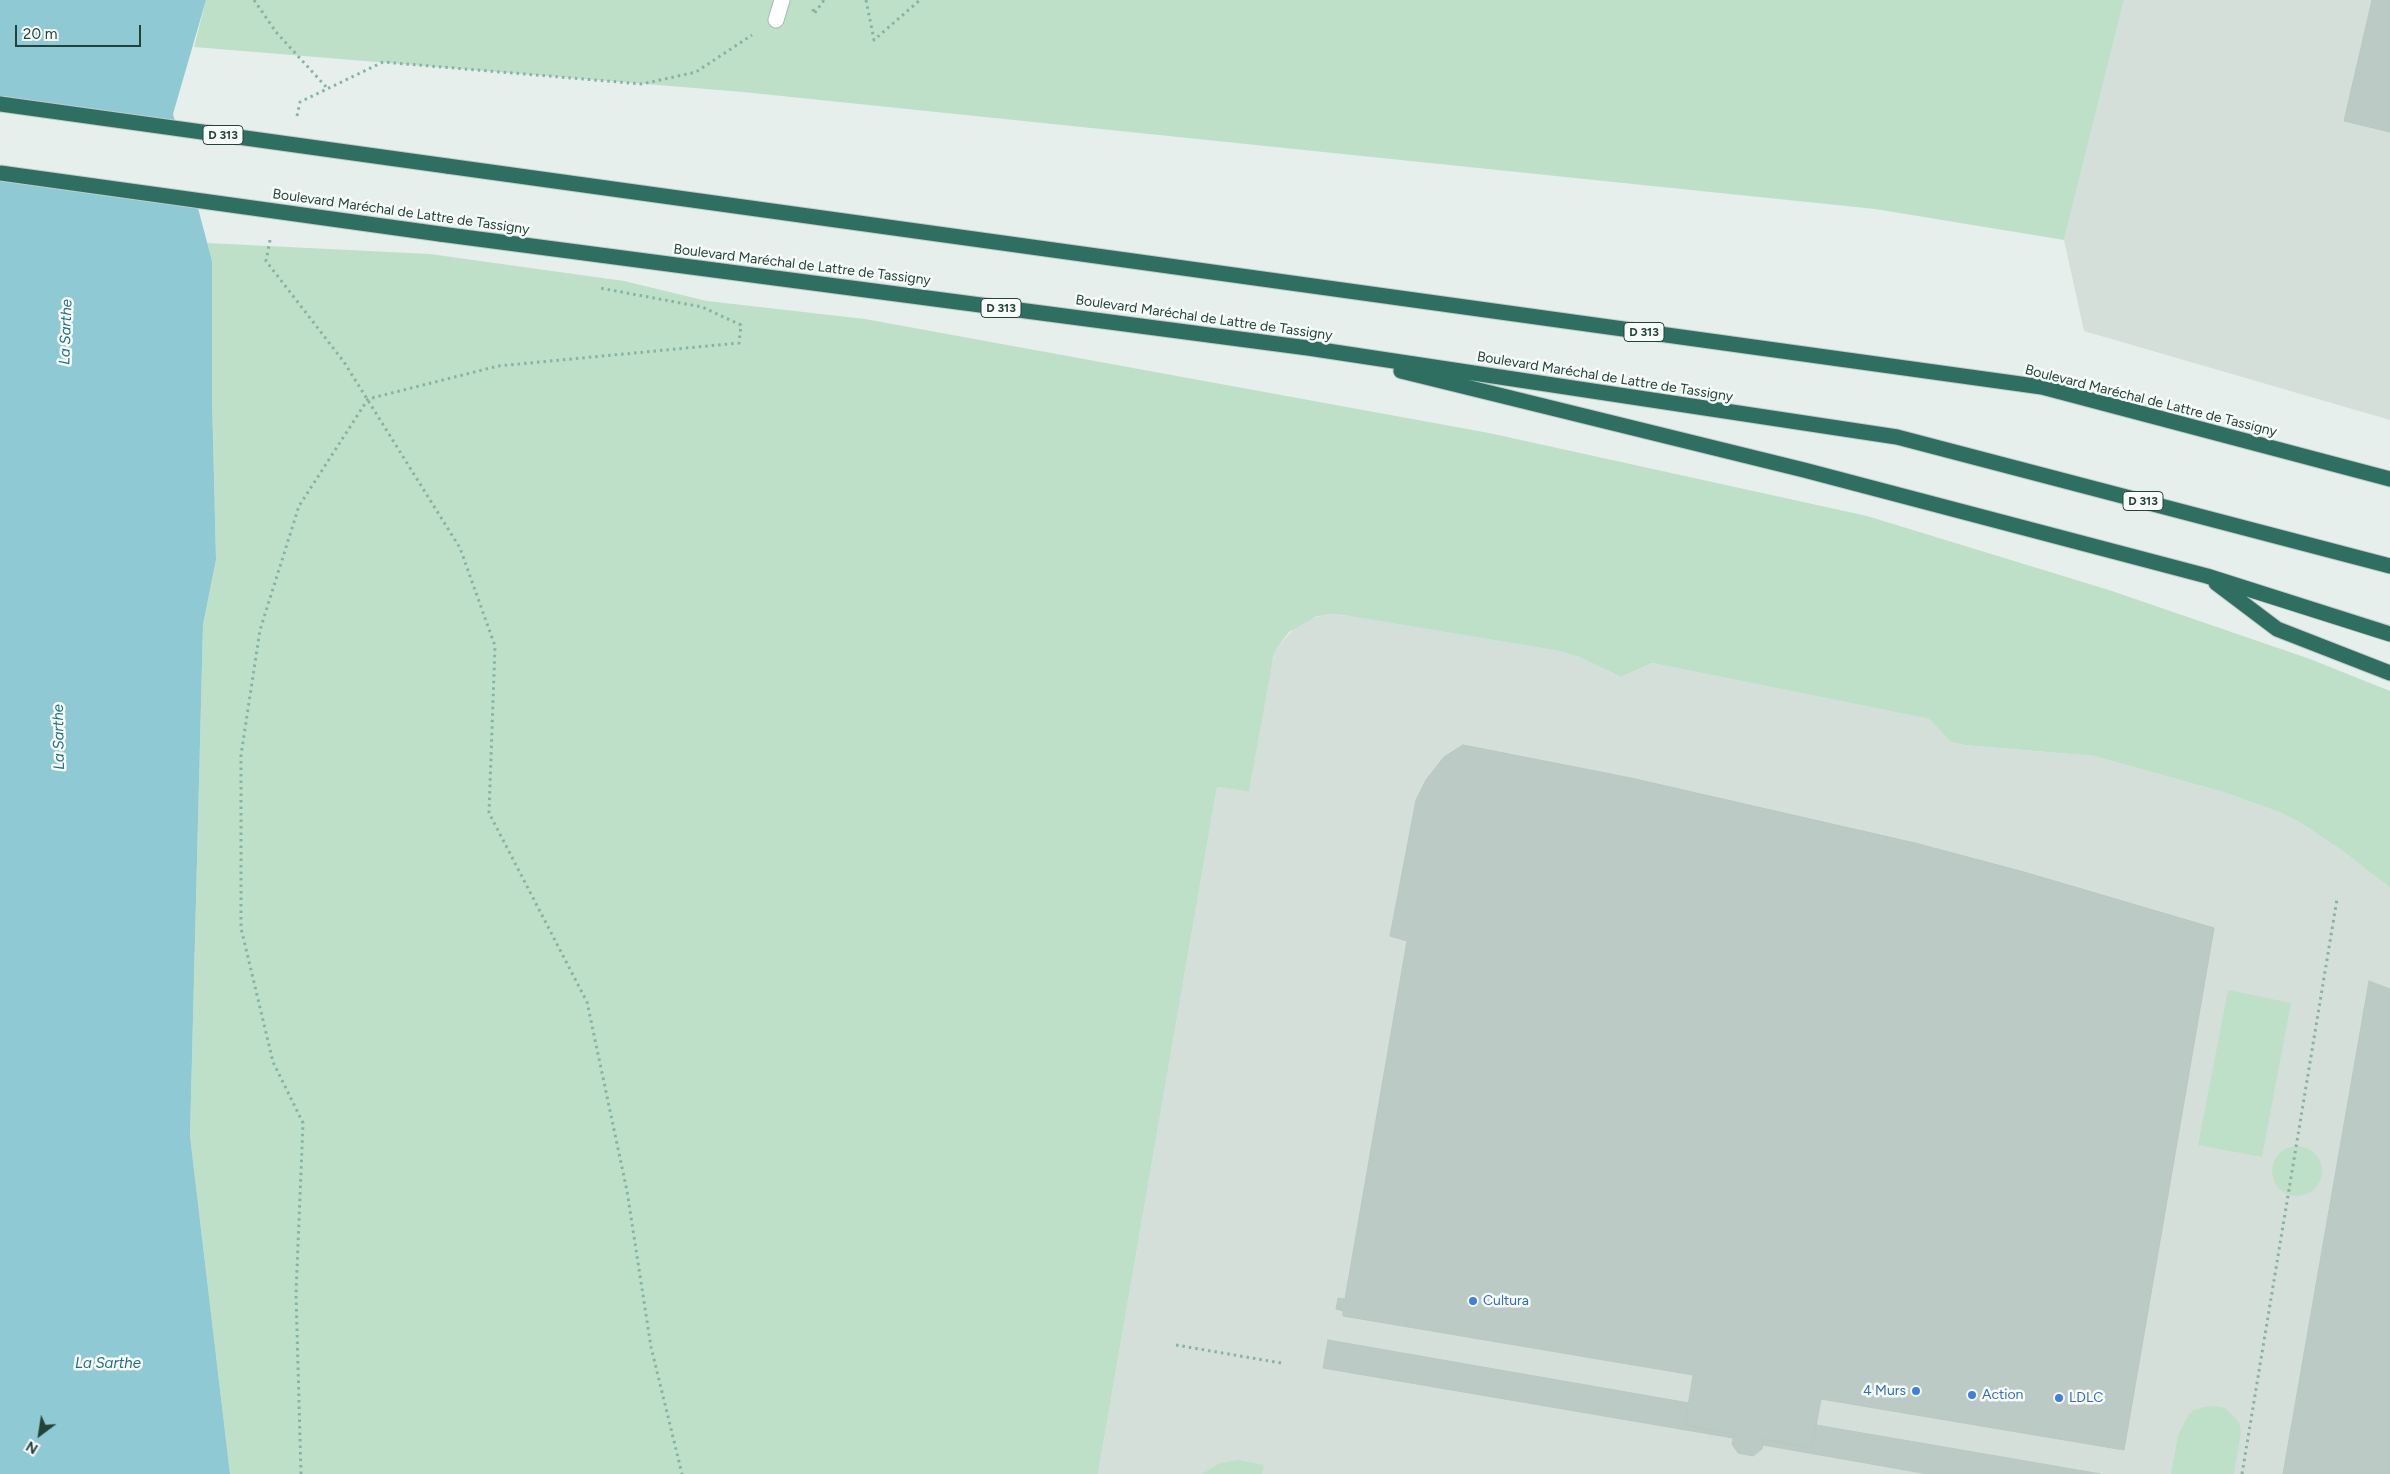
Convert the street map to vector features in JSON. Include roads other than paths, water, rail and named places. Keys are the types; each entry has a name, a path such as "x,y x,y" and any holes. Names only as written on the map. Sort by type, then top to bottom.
{"highway":[{"name":"Boulevard Maréchal de Lattre de Tassigny","path":"0,104 2042,388 2390,480"},
{"name":"Boulevard Maréchal de Lattre de Tassigny","path":"0,173 440,234 1308,348 1897,437 2390,566"},
{"name":"D 313","path":"1308,348 1804,470 2207,576 2390,634"},
{"name":"D 313","path":"2207,576 2277,629 2390,673"}],"street":[{"path":"776,20 782,0"}],"water":[{"name":"La Sarthe","path":"0,0 206,0 173,114 212,261 212,397 216,560 203,625 190,1136 230,1474 0,1474"}],"place":[{"name":"Cultura","path":"1473,1301"},
{"name":"4 Murs","path":"1916,1391"},
{"name":"Action","path":"1972,1395"},
{"name":"LDLC","path":"2059,1398"}]}
